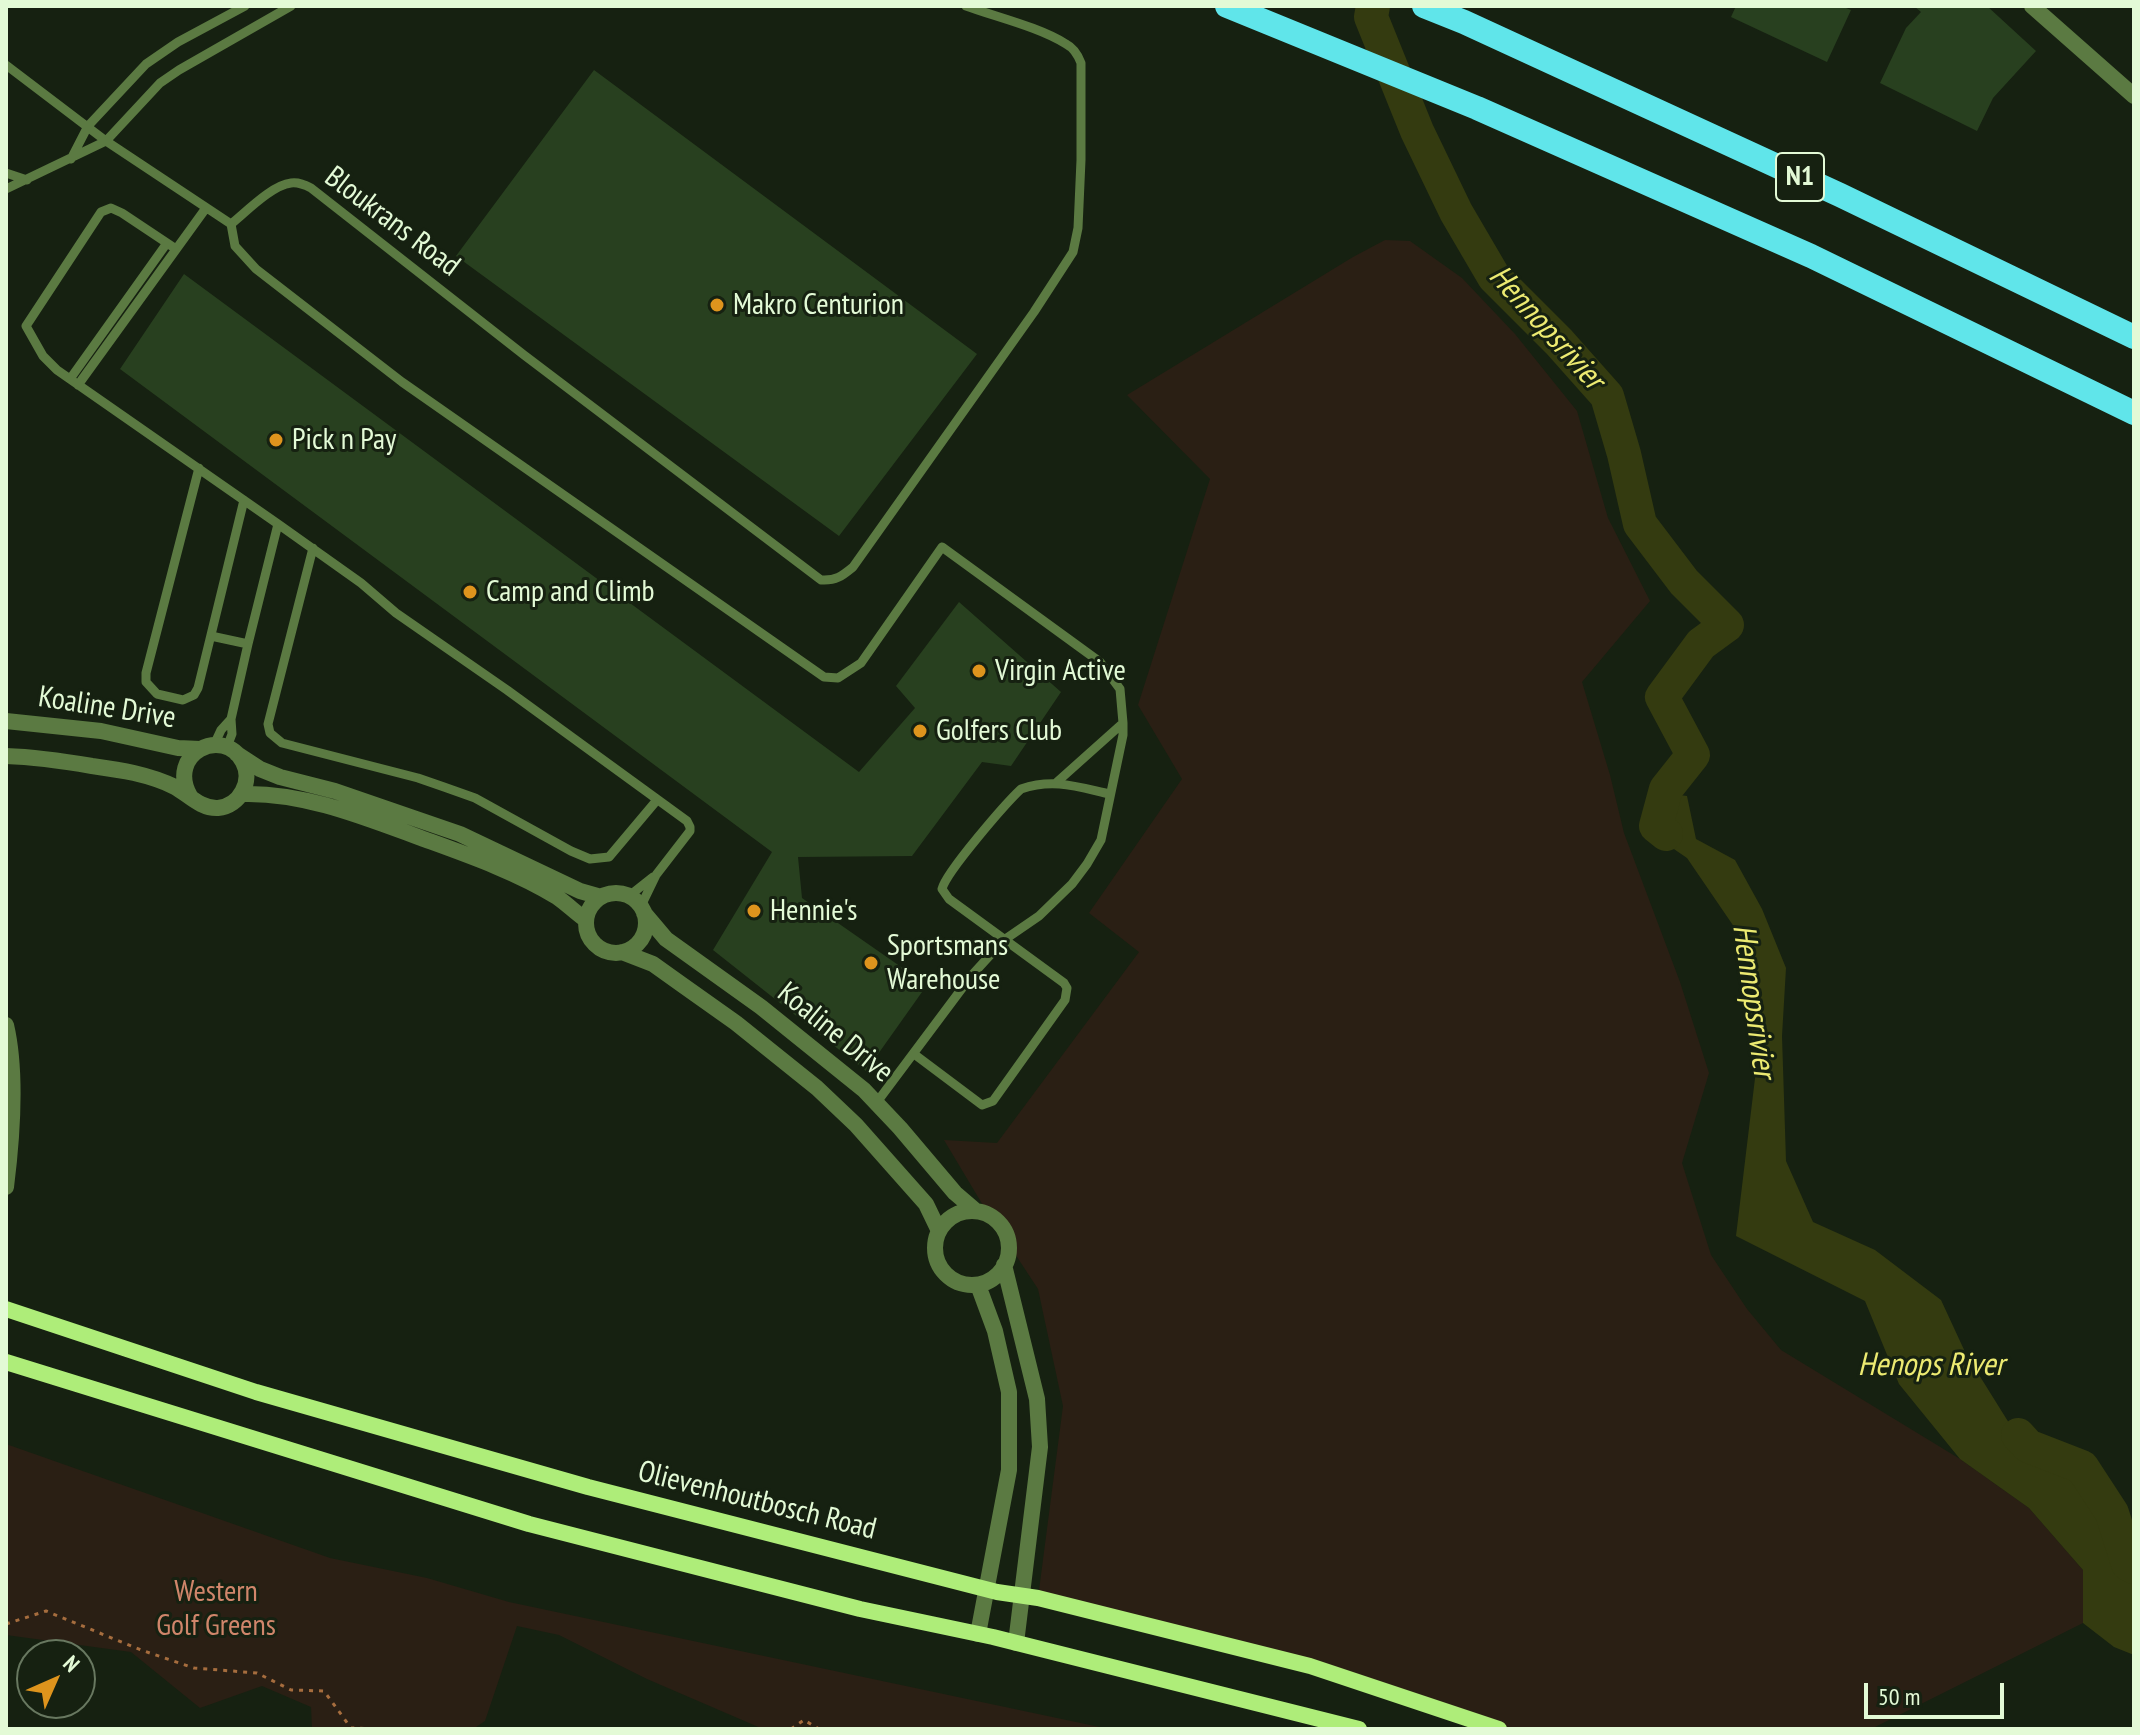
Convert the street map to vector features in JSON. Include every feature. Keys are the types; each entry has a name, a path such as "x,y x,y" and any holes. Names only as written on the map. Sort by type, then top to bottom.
{"highway":[{"name":"N1","path":"1227,6 1477,108 1811,256 2134,413"},
{"name":"N1","path":"1424,6 1840,195 2134,337"}],"main road":[{"name":"Olievenhoutbosch Road","path":"6,1309 256,1392 588,1487 988,1589 1038,1598 1310,1666 1499,1729"},
{"path":"6,1362 529,1524 860,1609 1016,1643 1359,1729"}],"street":[{"path":"2032,6 2134,96"},
{"name":"Koaline Drive","path":"6,721 101,731 178,748 219,749 280,777 335,791 460,834 580,891 601,897"},
{"path":"219,749 243,763 247,773 246,784 235,801 226,806 207,807 190,796 183,779 184,770 192,754 219,749"},
{"name":"Koaline Drive","path":"6,756 34,757 133,773 171,785 190,796"},
{"path":"242,794 281,796 350,812 494,865 556,897 586,920"},
{"path":"611,894 638,905 646,923 639,942 631,949 622,952 604,950 596,945 587,929 586,920 594,903 601,897 611,894"},
{"name":"Koaline Drive","path":"638,905 666,939 761,1007 877,1102 955,1193 976,1211 993,1217 1005,1230 1010,1247 1004,1265 1037,1399 1040,1447 1016,1643"},
{"name":"Koaline Drive","path":"622,952 653,964 736,1023 817,1088 856,1125 926,1204 939,1231 935,1249 940,1266 952,1279 978,1285"},
{"path":"6,1025 11,1044 6,1187"},
{"path":"856,1125 877,1102"},
{"path":"939,1231 951,1218 967,1211 976,1211"},
{"path":"978,1634 1009,1470 1009,1392 995,1331 978,1285 994,1278 1004,1265"}],"lane":[{"path":"71,159 88,126 159,54 245,6"},
{"path":"6,189 106,141 172,74 291,6"},
{"name":"Bloukrans Road","path":"231,224 279,187 300,183 311,188 524,355 821,580 835,580 853,567 1034,312 1075,245 1081,160 1081,63 1078,56 1069,45 1051,36 966,6"},
{"path":"6,65 106,141 231,224 235,246 256,269 402,382 824,677 838,678 861,663 942,547 1100,662 1120,689 1123,705 1123,735 1101,840 1072,884 1039,916 1004,940 972,975 877,1102"},
{"path":"6,173 27,180"},
{"path":"176,249 122,213 111,208 101,212 26,326 43,356 57,370 313,548 407,620 687,821 690,827 688,834 656,875 638,905"},
{"path":"74,382 206,208"},
{"path":"74,382 167,243"},
{"path":"199,468 146,673 146,682 157,694 183,700 194,695 198,688 244,500"},
{"path":"219,749 221,730 231,719 278,524"},
{"path":"313,548 268,724 270,733 282,743 418,778 475,798 590,859 609,857 657,800"},
{"path":"211,636 248,644"},
{"path":"1057,782 1123,723"},
{"path":"914,1054 982,1105 993,1101 1065,1000 1067,988 949,899 942,889 943,883 1021,789 1057,782 1110,794"}],"path":[{"path":"6,1624 46,1611 194,1668 257,1673 291,1690 324,1691 351,1728 380,1729"},
{"path":"791,1729 804,1720 819,1729"}],"green space":[{"path":"1385,240 1410,241 1462,278 1515,334 1577,411 1608,518 1650,601 1582,682 1624,833 1680,982 1709,1073 1682,1163 1711,1255 1747,1309 1781,1350 1960,1459 2029,1508 2083,1570 2083,1623 1871,1729 1496,1729 1411,1700 1038,1598 1063,1406 1038,1289 944,1140 997,1143 1139,952 1089,913 1182,779 1138,705 1210,479 1127,395"},
{"name":"Western Golf Greens","path":"6,1444 330,1558 427,1578 509,1602 1109,1729 763,1729 647,1679 559,1635 517,1626 485,1721 473,1729 312,1729 311,1707 262,1686 200,1708 131,1652 96,1647 96,1639 35,1639 6,1635"}],"water":[{"name":"Henops River","path":"1657,792 1687,796 1696,839 1735,860 1762,909 1786,968 1782,1036 1786,1161 1813,1222 1875,1250 1941,1300 1966,1354 2009,1423 2040,1451 2082,1467 2112,1513 2128,1564 2134,1567 2134,1655 2114,1647 2083,1623 2083,1570 2029,1508 1960,1459 1899,1384 1865,1301 1736,1236 1756,1070 1741,937 1687,858 1646,830"}],"building":[{"path":"1736,6 1841,6 1851,10 1827,62 1731,17"},
{"path":"1914,6 1987,6 2036,51 1993,98 1977,131 1880,83 1906,28 1921,12"},
{"name":"Makro Centurion","path":"594,70 977,354 839,536 456,256"},
{"path":"184,274 859,772 915,708 896,686 959,602 1061,692 1011,766 982,762 912,856 798,857 802,898 927,985 866,1071 713,950 772,852 120,369"}],"waterway":[{"name":"Hennopsrivier","path":"1373,6 1371,17 1417,131 1456,212 1494,277 1607,396 1640,524 1684,582 1727,625 1701,644 1662,697 1693,755 1666,789 1656,826 1666,834"},
{"name":"Hennopsrivier","path":"2018,1435 2028,1446 2082,1467 2112,1513 2128,1564 2134,1567"}],"place":[{"name":"Makro Centurion","path":"717,305"},
{"name":"Pick n Pay","path":"276,440"},
{"name":"Camp and Climb","path":"470,592"},
{"name":"Virgin Active","path":"979,671"},
{"name":"Golfers Club","path":"920,731"},
{"name":"Hennie's","path":"754,911"},
{"name":"Sportsmans Warehouse","path":"871,963"}]}
